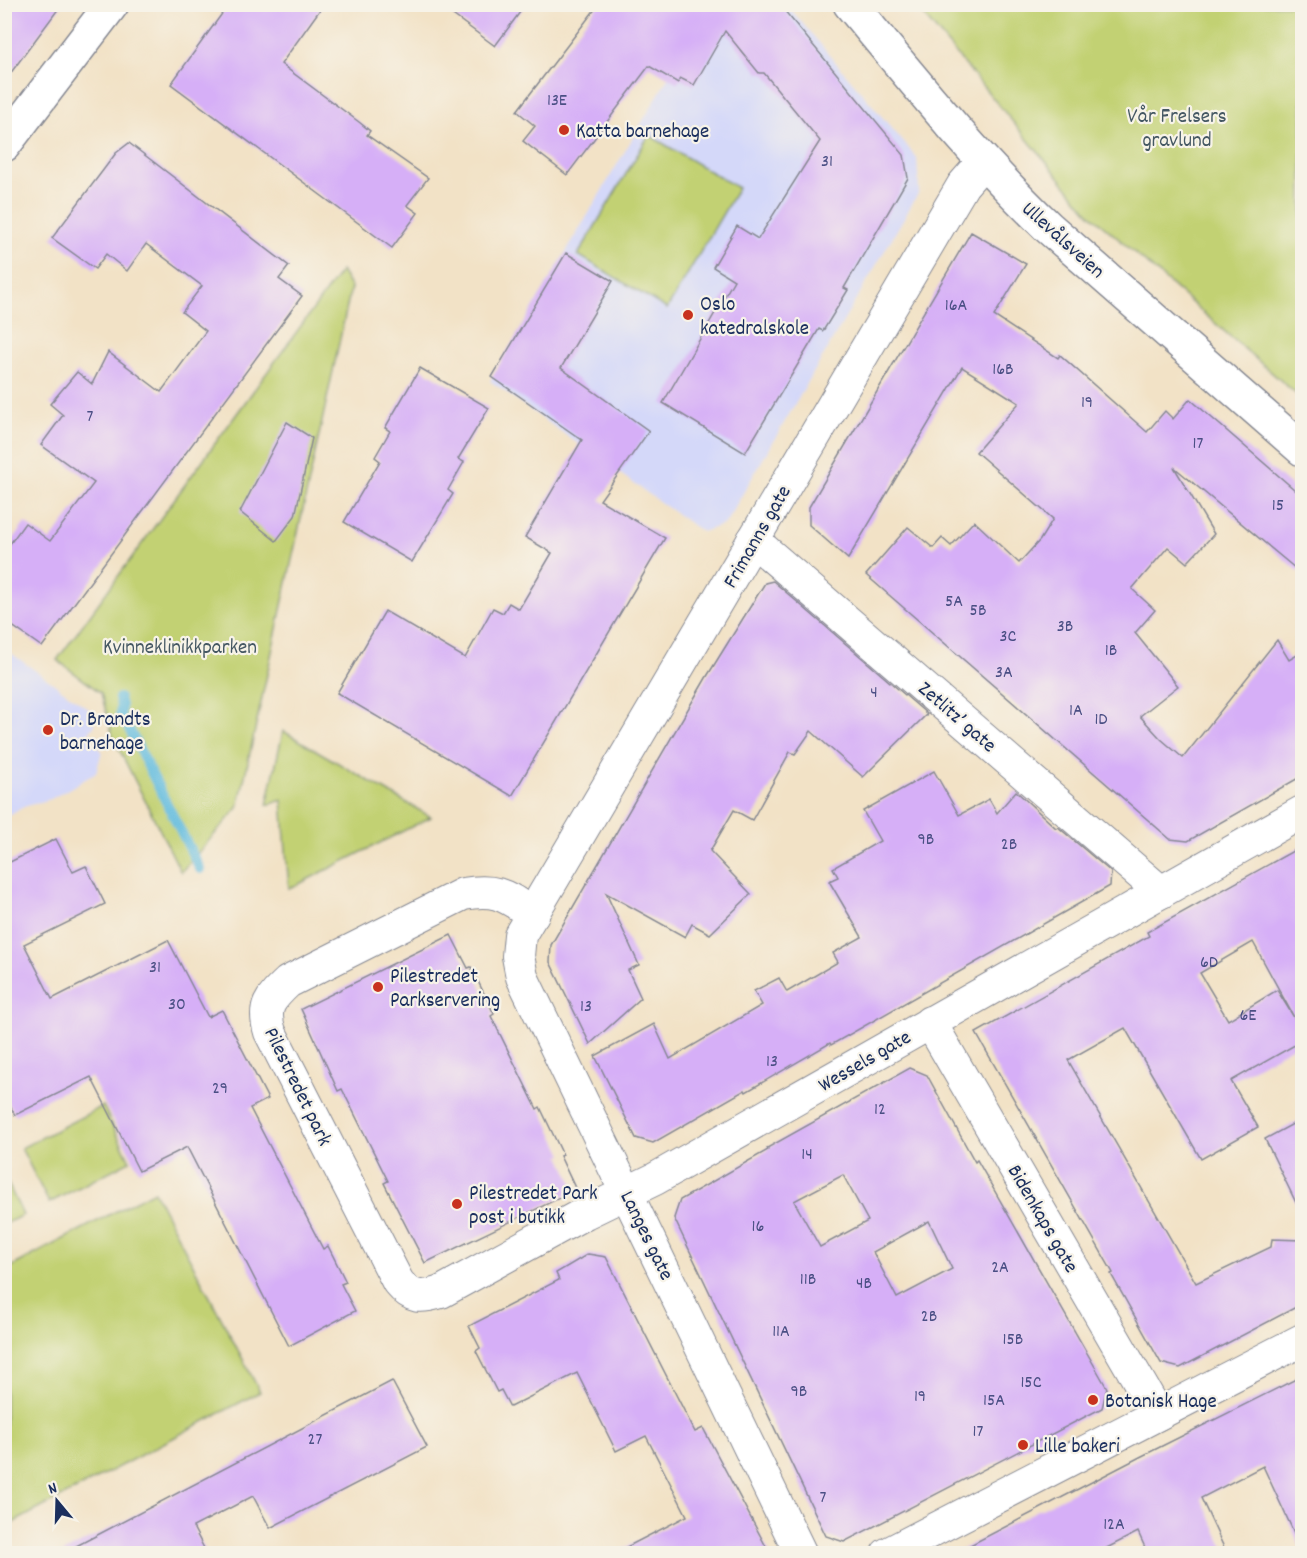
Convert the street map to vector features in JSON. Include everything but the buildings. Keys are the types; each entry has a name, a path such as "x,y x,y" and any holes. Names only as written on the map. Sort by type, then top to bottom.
{"main road":[{"path":"4,145 112,4"},
{"name":"Ullevålsveien","path":"850,4 983,162 1048,227 1302,449"}],"street":[{"name":"Frimanns gate","path":"532,914 963,185 983,162"},
{"name":"Zetlitz’ gate","path":"753,540 1161,892"},
{"name":"Wessels gate","path":"420,1296 441,1292 578,1216 655,1179 1302,812"},
{"name":"Pilestredet park","path":"420,1296 411,1295 398,1282 270,1032 266,1020 268,1006 272,997 288,982 463,894 480,891 501,893 532,914"},
{"name":"Langes gate","path":"532,914 520,935 518,956 522,977 801,1554"},
{"name":"Bidenkaps gate","path":"930,1022 1158,1414"},
{"path":"887,1554 1302,1340"}],"shaded area":[{"name":"Oslo katedralskole","path":"711,5 787,5 917,158 919,192 725,524 702,532 490,381"},
{"name":"Dr. Brandts barnehage","path":"5,649 89,709 95,725 87,735 102,751 96,773 51,799 23,807 5,817"}],"green space":[{"name":"Vår Frelsers gravlund","path":"915,5 1302,5 1302,399 1089,213"},
{"path":"649,135 738,188 667,309 578,255"},
{"name":"Kvinneklinikkparken","path":"341,271 351,288 238,808 181,872 113,737 101,693 57,660"},
{"path":"283,731 431,817 289,889 282,800 267,805"},
{"path":"103,1106 130,1161 49,1203 21,1148"},
{"path":"5,1178 23,1215 4,1224"},
{"path":"154,1191 260,1392 5,1527 5,1270"}],"waterway":[{"path":"119,698 120,718 125,721 200,869"}],"place":[{"name":"Katta barnehage","path":"564,130"},
{"name":"Oslo katedralskole","path":"688,315"},
{"name":"Dr. Brandts barnehage","path":"48,730"},
{"name":"Pilestredet Parkservering","path":"378,987"},
{"name":"Pilestredet Park post i butikk","path":"457,1204"},
{"name":"Botanisk Hage","path":"1093,1400"},
{"name":"Lille bakeri","path":"1023,1445"}]}
